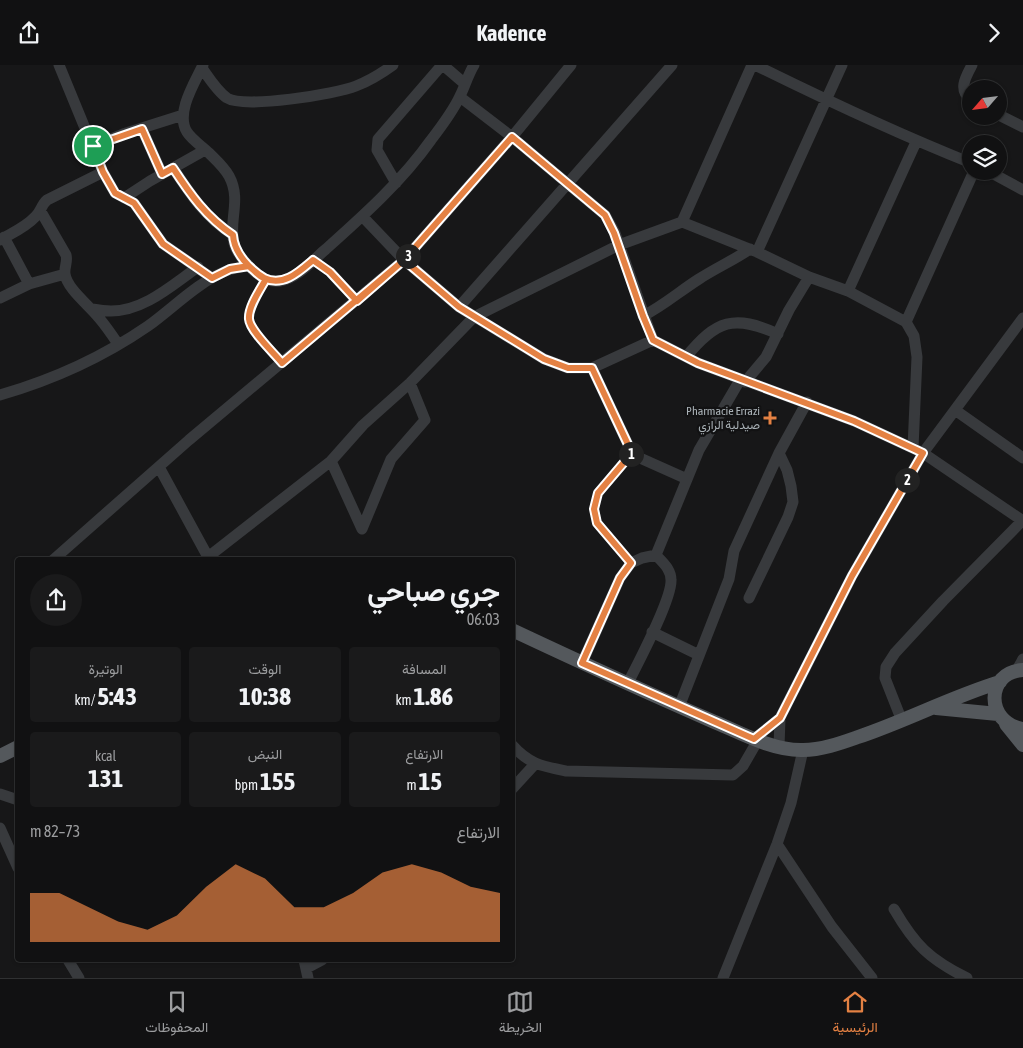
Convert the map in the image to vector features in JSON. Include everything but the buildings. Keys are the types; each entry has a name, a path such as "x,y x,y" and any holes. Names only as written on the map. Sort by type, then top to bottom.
{"main road":[{"path":"515,631 680,707 756,739 778,747 803,750 820,748 845,741 902,721 963,694 1000,681 1021,666"},
{"path":"1000,681 994,697 1002,719 1023,745"},
{"path":"933,708 959,709 1002,719 1014,727 1023,729"},
{"path":"0,756 15,748"}],"street":[{"path":"59,65 103,172 115,193 134,203 163,244 212,278"},
{"path":"393,65 357,86 338,91 267,102 236,102 226,97 203,67 188,97 183,115 184,126 187,132 224,168 234,187 234,243 249,266 266,279 274,281 286,279 299,272 362,217 396,183 431,141 460,97 474,65"},
{"path":"396,183 377,150 378,139 443,65 465,84"},
{"path":"56,557 159,467 404,260 512,137 571,65"},
{"path":"459,307 672,65"},
{"path":"682,222 754,65 916,141 962,159"},
{"path":"643,316 660,308 700,278 754,251 842,65"},
{"path":"964,80 972,65"},
{"path":"460,97 569,183 605,215 619,245 653,340 686,357 743,381 806,402 854,421 918,451 1023,520 895,653 886,667 885,678 888,689 902,721"},
{"path":"93,146 183,115"},
{"path":"1008,120 1023,127"},
{"path":"142,129 162,174"},
{"path":"848,291 916,141"},
{"path":"124,198 205,149"},
{"path":"173,168 194,201 209,217 233,235"},
{"path":"29,284 2,239 37,217 42,204 47,200 103,172"},
{"path":"906,322 970,180"},
{"path":"1006,180 1023,189"},
{"path":"40,210 66,255 65,275 75,292 92,309 118,344"},
{"path":"362,217 404,260 459,307 544,359 568,368 592,368 653,340"},
{"path":"159,467 208,557 331,461 363,425 410,383 474,317 619,245 682,222 754,251 809,277 848,291 906,322 914,336 917,357 918,451"},
{"path":"2,391 59,375 118,344 147,326 212,278 230,269 249,266"},
{"path":"92,309 112,311 139,305 198,267"},
{"path":"0,298 29,284 65,275"},
{"path":"656,555 699,451 743,381 766,357 799,292 809,277"},
{"path":"515,748 540,766 566,771 732,775 743,766 756,739 780,718 918,451 955,410 1023,319"},
{"path":"686,357 699,341 723,324 740,322 763,327 778,334"},
{"path":"592,368 632,453 687,479"},
{"path":"331,461 362,529 392,459 425,420 410,383"},
{"path":"680,707 729,579 734,551 779,453 806,402"},
{"path":"955,410 1023,458"},
{"path":"749,597 788,517 793,502 787,470 779,453"},
{"path":"582,663 620,578 631,563 656,555"},
{"path":"628,683 667,598 672,581 667,566 656,555"},
{"path":"652,632 699,655"},
{"path":"778,747 780,718"},
{"path":"723,978 777,844 791,803 803,750"},
{"path":"515,786 535,763"},
{"path":"0,794 15,799"},
{"path":"0,829 15,862"},
{"path":"777,844 832,927 872,978"},
{"path":"894,909 923,951 950,970 967,978"},
{"path":"69,962 79,978"},
{"path":"306,969 318,962"}],"path":[{"path":"313,260 330,272 357,301"},
{"path":"266,279 250,310 248,318 251,327 282,363"},
{"path":"631,563 597,523 594,509 598,493 632,453"}],"place":[{"name":"Pharmacie Errazi صيدلية الرازي","path":"770,418"}],"route":[{"path":"93,146 103,172 115,193 134,203 163,244 212,278 230,269 249,266 266,279 281,281 292,277 313,260 330,272 357,301 404,260 459,307 544,359 568,368 592,368 632,453 598,493 595,501 594,515 600,527 631,563 620,578 582,663 754,739 780,718 852,576 923,453 854,421 698,363 653,340 614,233 605,215 512,137 404,260 328,325 282,363 251,327 248,318 250,310 266,279 252,269 249,266 239,254 233,235 209,217 194,201 173,168 162,174 142,129 123,134 93,146"}]}
